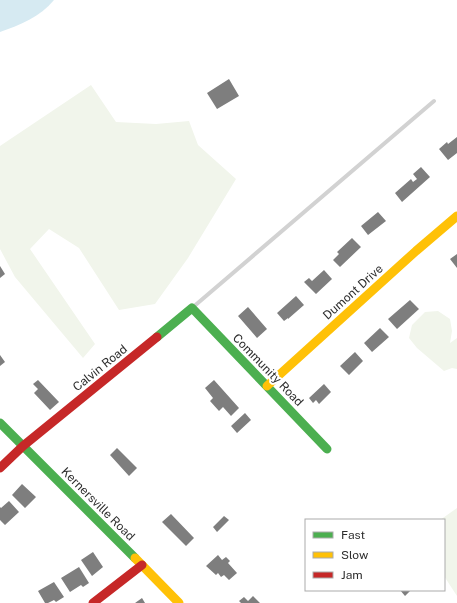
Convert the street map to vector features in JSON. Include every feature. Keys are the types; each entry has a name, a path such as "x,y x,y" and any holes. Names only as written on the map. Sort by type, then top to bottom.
{"street":[{"name":"Dumont Drive","path":"267,386 416,251 457,216"},
{"name":"Community Road","path":"192,308 327,449"},
{"name":"Calvin Road","path":"0,468 23,446 192,308"},
{"name":"Kernersville Road","path":"0,423 179,603"},
{"path":"94,603 142,565"}],"lane":[{"path":"192,308 434,101"}],"shaded area":[{"path":"0,0 54,0 36,16 0,32"},
{"path":"91,85 116,122 156,124 189,121 198,145 236,179 188,258 155,304 119,310 79,248 49,229 30,249 95,344 83,358 15,277 0,249 0,146"},
{"path":"438,311 450,319 452,331 450,343 457,338 457,369 452,368 444,371 417,348 409,338 412,325 425,312"},
{"path":"457,508 457,596 445,578 445,519 441,519"}],"building":[{"path":"229,79 239,96 217,109 207,93"},
{"path":"457,137 457,153 448,160 439,149 447,142 448,144"},
{"path":"421,167 430,177 402,202 395,193 411,179 413,182 417,179 413,174"},
{"path":"378,212 386,221 368,235 361,226"},
{"path":"352,238 361,247 340,267 333,260 339,254 337,252"},
{"path":"457,254 457,268 450,259"},
{"path":"0,266 5,274 0,278"},
{"path":"324,270 332,279 316,294 304,282 309,278 312,281"},
{"path":"296,296 304,305 284,321 277,313"},
{"path":"410,300 419,309 397,329 388,319"},
{"path":"248,307 267,329 257,338 238,316"},
{"path":"380,328 389,337 372,352 364,343"},
{"path":"355,352 363,361 349,375 340,366"},
{"path":"0,355 5,362 0,366"},
{"path":"38,380 59,402 50,410 34,393 38,389 33,384"},
{"path":"214,380 239,408 231,416 223,407 219,411 210,401 213,398 205,388"},
{"path":"324,384 331,392 319,404 316,400 313,403 309,398"},
{"path":"245,413 251,420 237,433 231,426"},
{"path":"117,448 137,468 129,476 110,455"},
{"path":"22,484 36,497 25,508 12,495"},
{"path":"9,501 19,512 5,525 0,520 0,507 1,508"},
{"path":"171,514 194,538 186,546 162,522"},
{"path":"224,516 229,520 217,532 213,527"},
{"path":"93,552 103,567 92,576 81,560"},
{"path":"218,555 222,560 226,557 230,561 228,563 237,573 229,580 224,575 221,577 218,573 216,575 206,566"},
{"path":"79,567 89,583 83,587 81,585 70,592 61,578"},
{"path":"54,582 64,597 56,602 54,600 45,603 38,591"},
{"path":"401,591 410,591 405,596"},
{"path":"253,596 260,603 241,603 239,601 244,597 248,601"},
{"path":"142,598 145,603 135,603"}],"traffic: fast":[{"path":"157,337 192,308 327,449"},
{"path":"0,423 135,558"}],"traffic: slow":[{"path":"267,386 416,251 457,216"},
{"path":"135,558 179,603"}],"traffic: jam":[{"path":"0,468 23,446 157,337"},
{"path":"93,603 142,565"}]}
